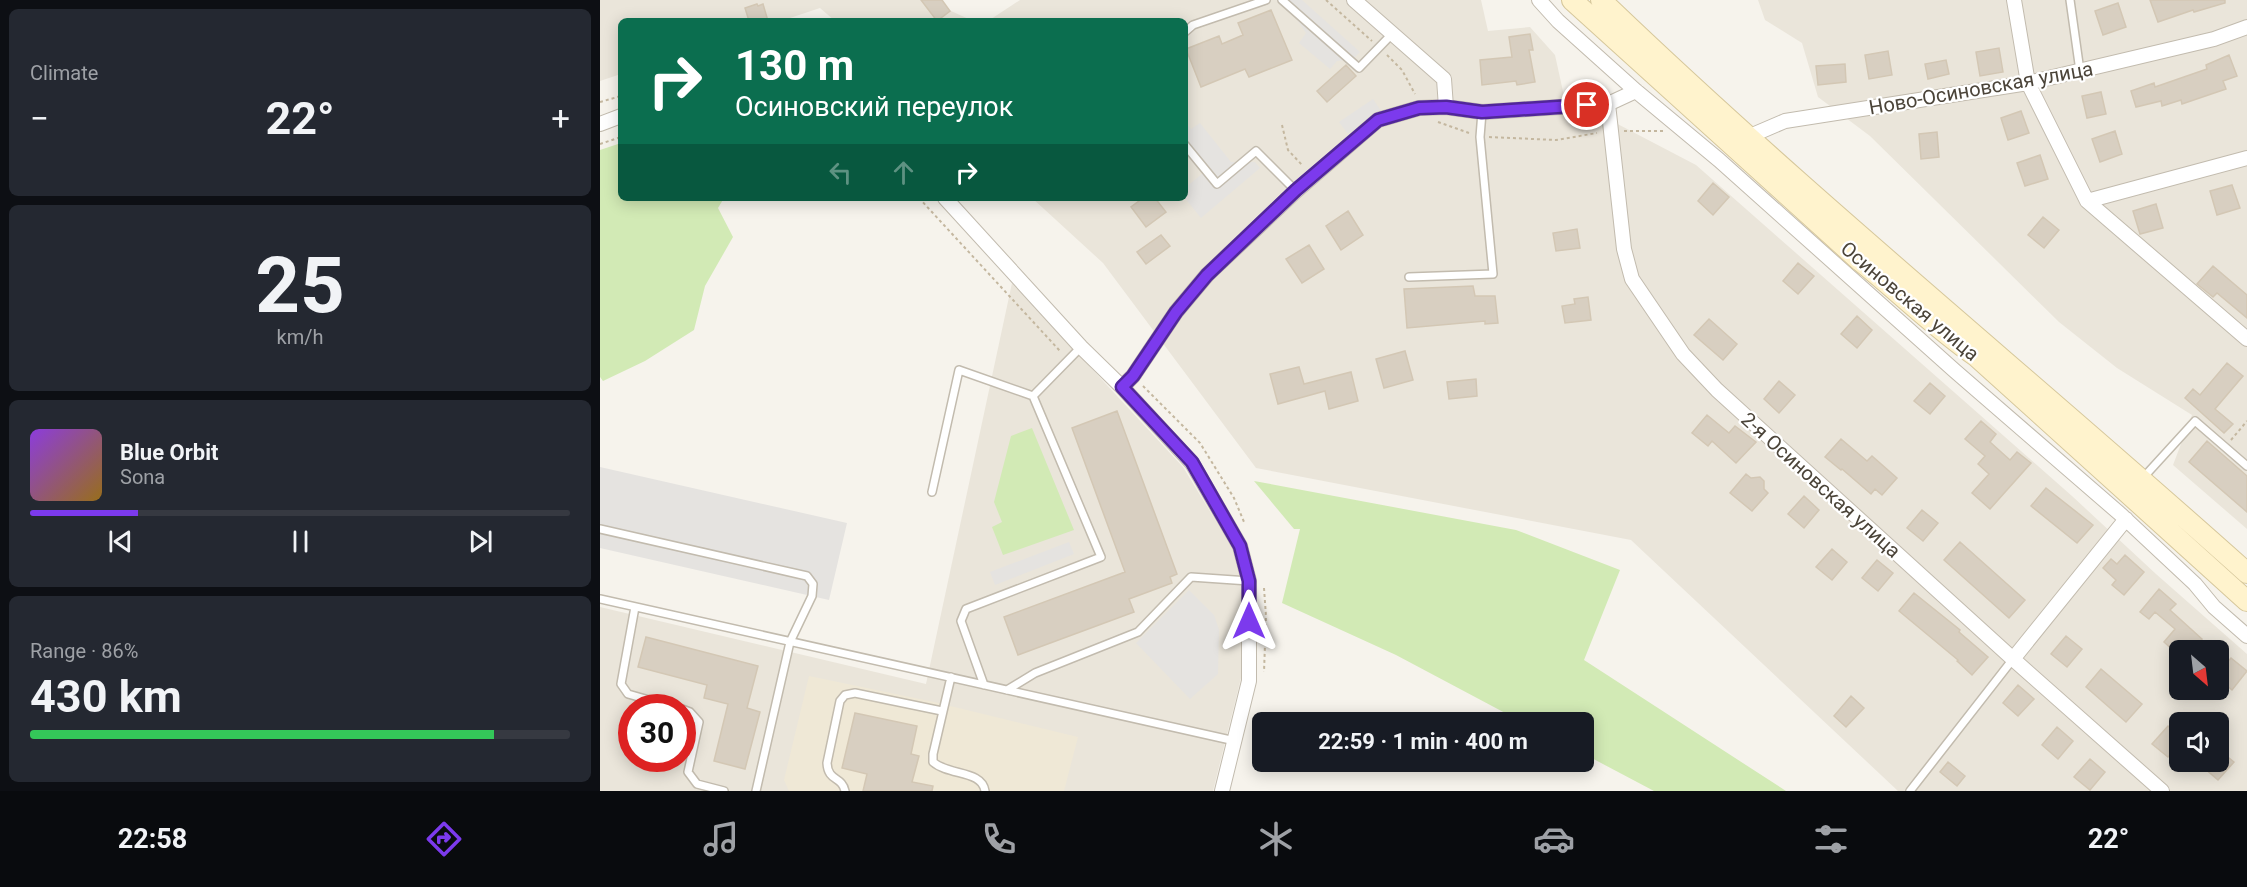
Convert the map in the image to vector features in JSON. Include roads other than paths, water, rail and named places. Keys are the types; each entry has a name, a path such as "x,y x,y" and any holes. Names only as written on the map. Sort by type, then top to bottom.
{"street":[{"path":"1354,0 1444,79 1446,107"},
{"path":"1539,0 1558,21 1636,91 1727,168 1955,371 2126,519 2195,584 2214,607 2247,636"},
{"name":"Осиновская улица","path":"1572,0 1860,261 1903,295 1957,344 1977,357 2247,601"},
{"name":"Осиновская улица","path":"1601,0 1868,243 2142,479 2247,573"},
{"path":"2014,0 2028,83 2088,201 2247,339"},
{"name":"Ново-Осиновская улица","path":"1750,136 1785,121 2028,83 2214,39 2247,27"},
{"path":"1122,387 1133,376 1176,312 1207,275 1296,190 1378,120 1419,108 1446,107 1482,112 1608,104 1636,91"},
{"name":"2-я Осиновская улица","path":"1608,104 1623,249 1632,279 1683,354 1717,390 2162,791"},
{"path":"600,124 618,118"},
{"path":"2088,201 2247,158"},
{"path":"948,201 1081,347 1192,462 1240,546 1249,581 1249,681 1222,791"},
{"path":"1955,371 1977,357"},
{"path":"2013,659 2126,519"}],"lane":[{"path":"1188,29 1193,25 1266,0"},
{"path":"1282,0 1359,68 1392,34"},
{"path":"2070,0 2080,71"},
{"path":"1409,277 1493,274 1480,137 1482,112"},
{"path":"1188,149 1217,184 1256,151 1296,190"},
{"path":"1033,396 1081,347"},
{"path":"932,492 959,370 1033,396 1101,557 966,609 961,621 984,685"},
{"path":"2142,479 2195,421 2247,466"},
{"path":"600,529 807,576 813,584 812,596 790,642 756,791"},
{"path":"1006,690 1035,673 1138,632 1191,577 1249,581"},
{"path":"600,599 1235,741"},
{"path":"628,694 621,684 635,607"},
{"path":"1910,791 2013,659"},
{"path":"951,677 933,762 941,769 979,779 986,791"},
{"path":"845,791 841,782 827,772 827,763 840,701 845,695 855,693 942,711"},
{"path":"696,719 699,722 696,736"},
{"path":"688,772 697,784 724,791"}]}
